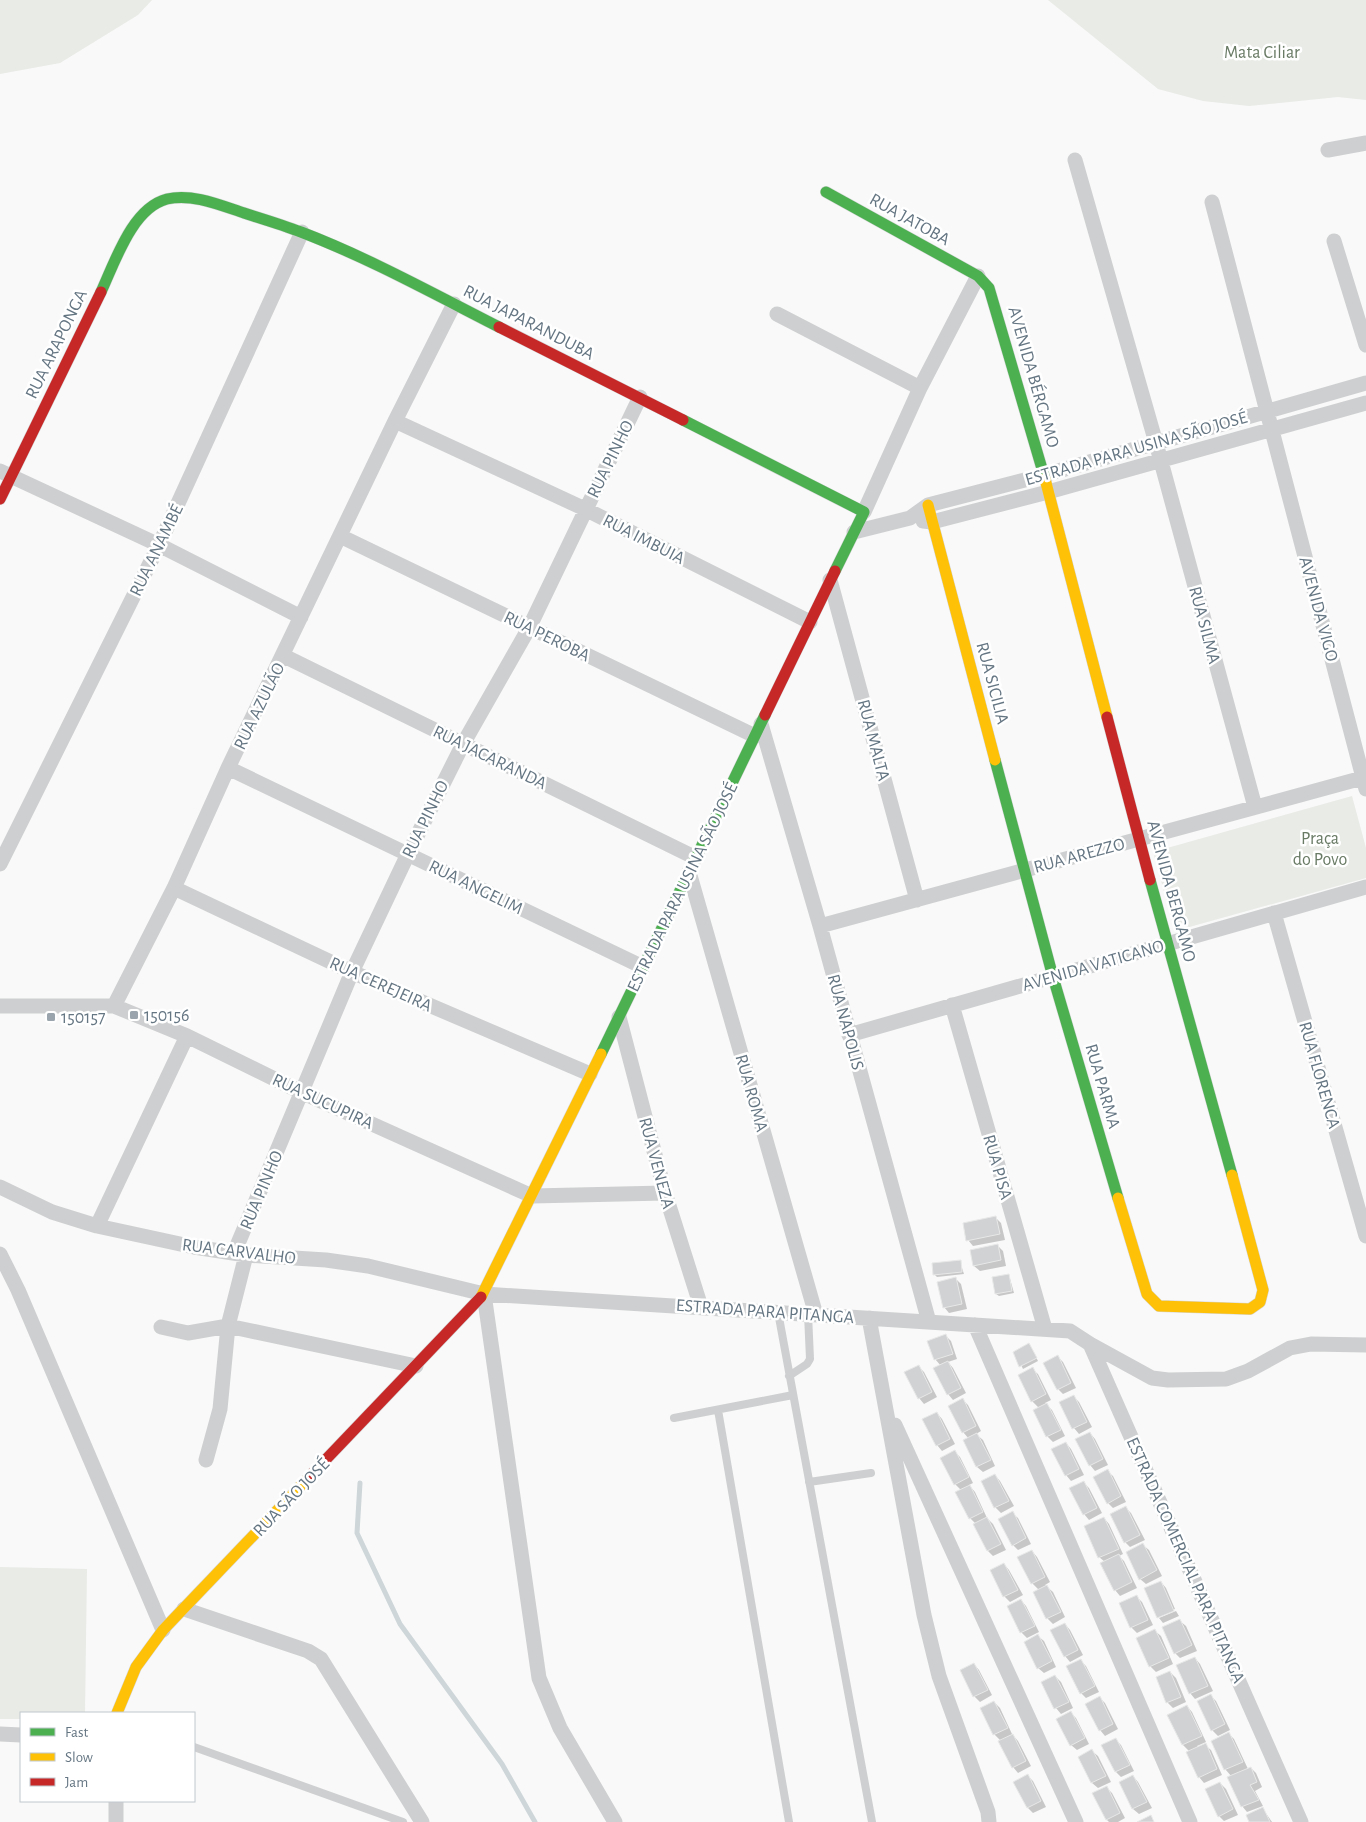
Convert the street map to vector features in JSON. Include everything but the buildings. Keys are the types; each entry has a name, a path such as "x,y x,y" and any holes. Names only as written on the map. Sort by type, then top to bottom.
{"street":[{"path":"1328,150 1366,143"},
{"name":"RUA SILMA","path":"1075,160 1161,460 1255,807"},
{"name":"RUA JATOBA","path":"826,192 978,276"},
{"name":"RUA JAPARANDUBA","path":"147,209 166,199 205,200 302,232 454,304 864,512"},
{"name":"AVENIDA VIGO","path":"1212,202 1365,781"},
{"name":"RUA ARAPONGA","path":"0,498 5,474 136,221 147,209"},
{"name":"RUA ANAMBÉ","path":"0,864 159,546 302,232"},
{"path":"1334,241 1366,345"},
{"path":"854,532 920,388 978,276"},
{"name":"AVENIDA BÉRGAMO","path":"978,276 989,288 994,300 1048,492"},
{"name":"RUA AZULÃO","path":"114,1006 174,888 228,768 284,656 395,421 454,304"},
{"path":"777,314 920,388"},
{"name":"ESTRADA PARA USINA SÃO JOSÉ","path":"484,1294 854,532 910,518 928,505 1044,475 1366,383"},
{"name":"RUA PINHO","path":"206,1460 220,1409 228,1326 240,1254 302,1093 352,972 408,854 463,744 529,628 640,398"},
{"name":"ESTRADA PARA USINA SÃO JOSÉ","path":"910,518 932,522 1048,492 1366,403"},
{"name":"RUA IMBUIA","path":"395,421 585,509 810,622"},
{"path":"5,474 159,546 301,617"},
{"name":"AVENIDA BERGAMO","path":"1048,492 1139,839 1263,1290 1262,1299 1258,1306 1250,1309 1159,1306"},
{"name":"RUA SICILIA","path":"928,505 1023,871"},
{"name":"RUA PEROBA","path":"340,536 529,628 758,730"},
{"name":"RUA MALTA","path":"830,580 917,900"},
{"name":"RUA JACARANDA","path":"284,656 696,858"},
{"name":"RUA NAPOLIS","path":"758,730 820,926 929,1322"},
{"name":"RUA ANGELIM","path":"228,768 643,967"},
{"name":"RUA AREZZO","path":"820,926 1255,807 1365,781"},
{"name":"RUA PARMA","path":"1023,871 1143,1286 1151,1301 1159,1306"},
{"name":"RUA ROMA","path":"689,872 812,1314"},
{"name":"AVENIDA VATICANO","path":"849,1035 1366,887"},
{"name":"RUA CEREJEIRA","path":"174,888 352,972 590,1074"},
{"name":"RUA FLORENCA","path":"1274,913 1366,1236"},
{"path":"0,1006 114,1006"},
{"name":"RUA SUCUPIRA","path":"114,1006 187,1036 302,1093 532,1196"},
{"name":"RUA PISA","path":"952,1006 1045,1329"},
{"name":"RUA VENEZA","path":"619,1017 665,1193 701,1307"},
{"path":"97,1226 187,1036"},
{"name":"RUA CARVALHO","path":"0,1187 52,1212 97,1226 194,1247 240,1254 326,1260 368,1266 484,1294"},
{"path":"532,1196 665,1193"},
{"path":"0,1254 18,1290 163,1630"},
{"path":"484,1294 539,1678 560,1728 615,1822"},
{"name":"ESTRADA PARA PITANGA","path":"484,1294 1045,1329"},
{"name":"RUA SÃO JOSÉ","path":"116,1712 136,1667 148,1647 484,1294"},
{"path":"869,1318 924,1614 939,1676 988,1812 989,1822"},
{"path":"975,1325 1190,1822"},
{"path":"161,1327 188,1333 228,1326 416,1366"},
{"path":"1045,1329 1070,1331 1152,1378 1168,1380 1226,1379 1248,1371 1290,1348 1310,1344 1366,1345"},
{"name":"ESTRADA COMERCIAL PARA PITANGA","path":"1090,1344 1301,1822"},
{"path":"886,1404 1076,1822"},
{"path":"184,1609 308,1651 321,1659 422,1822"},
{"path":"0,1734 20,1735"},
{"path":"116,1802 116,1822"}],"lane":[{"path":"778,1312 872,1822"},
{"path":"790,1376 807,1364 810,1359 812,1314"},
{"path":"674,1418 793,1395"},
{"path":"718,1410 789,1822"},
{"path":"809,1482 871,1473"},
{"path":"195,1747 403,1822"}],"green space":[{"path":"0,0 152,0 138,15 60,63 0,74"},
{"name":"Mata Ciliar","path":"1048,0 1366,0 1366,100 1338,97 1249,106 1203,101 1158,89"},
{"name":"Praça do Povo","path":"1352,796 1366,848 1366,878 1175,931 1153,852"},
{"path":"0,1567 87,1569 85,1712 20,1712 20,1719 0,1719"}],"waterway":[{"path":"360,1483 357,1533 400,1624 502,1764 535,1822"}],"traffic: fast":[{"path":"826,192 978,276 989,288 1045,479"},
{"path":"101,292 134,224 155,204 167,199 186,198 216,203 326,242 401,277 499,327"},
{"path":"683,420 864,512 835,571"},
{"path":"601,1054 765,715"},
{"path":"995,760 1053,977 1118,1198"},
{"path":"1150,880 1232,1175"}],"traffic: slow":[{"path":"1045,479 1107,717"},
{"path":"928,505 995,760"},
{"path":"481,1297 601,1054"},
{"path":"1118,1198 1147,1294 1159,1306 1250,1309 1260,1302 1263,1290 1232,1175"},
{"path":"117,1712 136,1667 163,1630 312,1474"}],"traffic: jam":[{"path":"0,499 101,292"},
{"path":"499,327 683,420"},
{"path":"765,715 835,571"},
{"path":"1107,717 1150,880"},
{"path":"312,1474 481,1297"}],"place":[{"name":"150156","path":"134,1015"},
{"name":"150157","path":"51,1017"}]}
